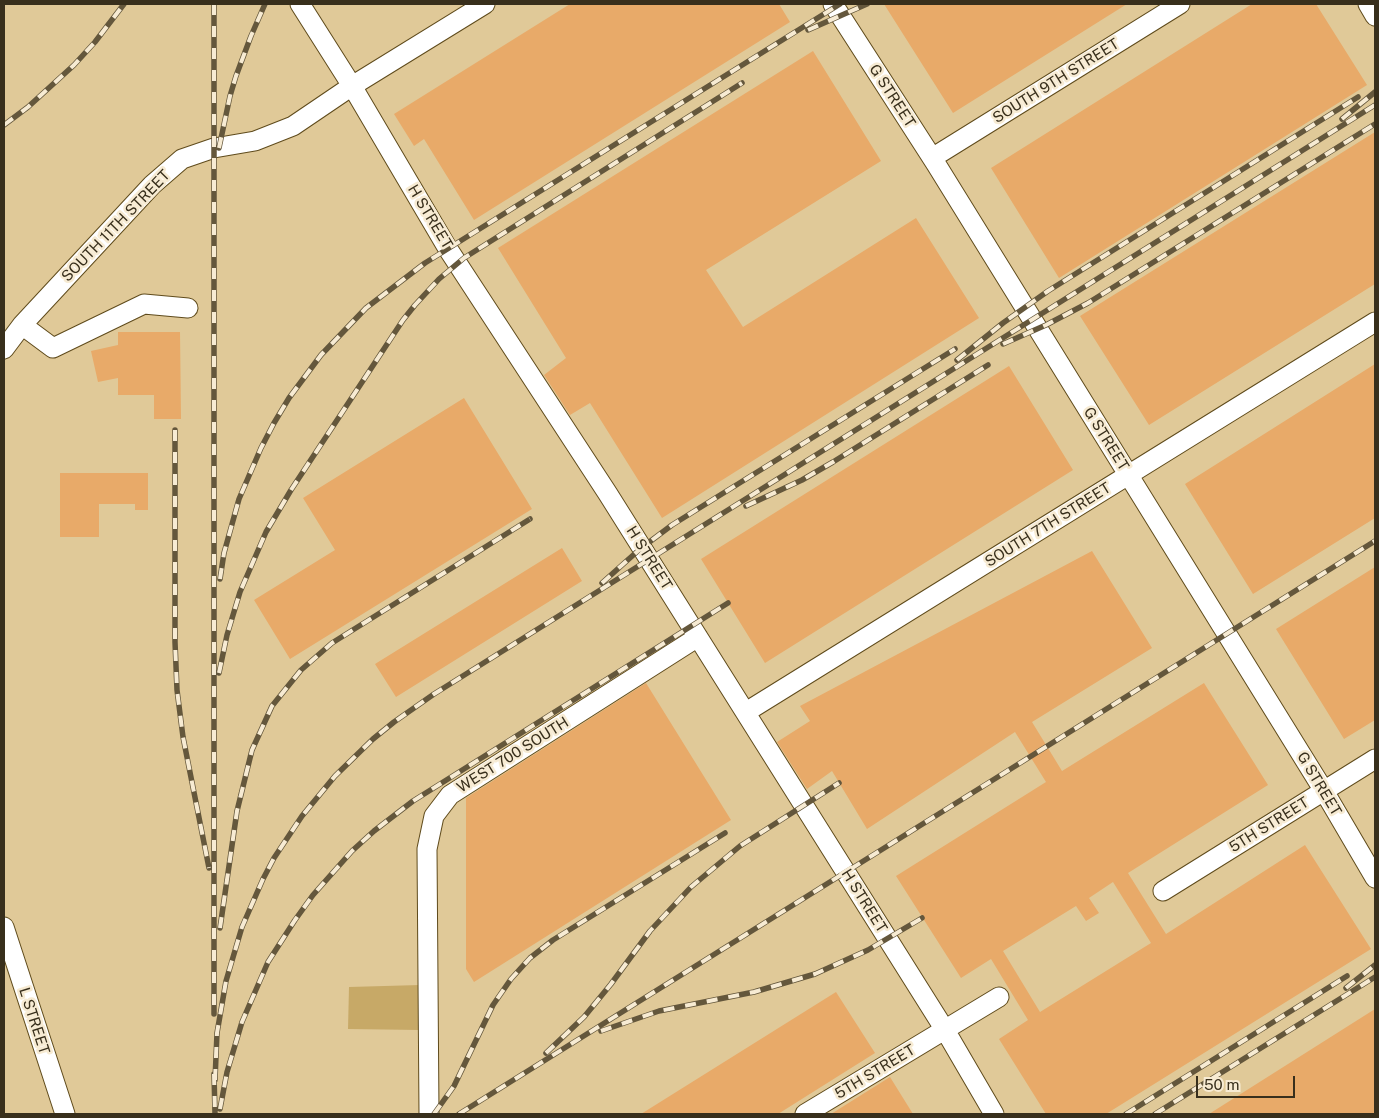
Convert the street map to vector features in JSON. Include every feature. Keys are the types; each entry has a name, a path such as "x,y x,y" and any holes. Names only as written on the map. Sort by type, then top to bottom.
{"lane":[{"name":"H STREET","path":"300,4 352,86 448,249 613,502 746,712 945,1030 994,1114"},
{"name":"SOUTH 11TH STREET","path":"4,349 22,325 152,185 182,159 214,148 255,141 292,126 352,86 485,4"},
{"name":"G STREET","path":"833,4 932,158 1324,791 1375,878"},
{"name":"SOUTH 9TH STREET","path":"932,158 1180,4"},
{"path":"1368,4 1375,16"},
{"path":"22,325 53,348 144,304 188,308"},
{"name":"SOUTH 7TH STREET","path":"746,712 1375,322"},
{"name":"WEST 700 SOUTH","path":"429,1114 427,850 434,816 450,795 698,637"},
{"name":"5TH STREET","path":"1163,890 1375,759"},
{"name":"L STREET","path":"4,927 65,1114"},
{"name":"5TH STREET","path":"805,1114 999,996"}],"shaded area":[{"path":"420,985 419,1030 348,1029 349,987"}],"building":[{"path":"570,4 779,4 790,22 474,220 424,139 414,146 394,114"},
{"path":"884,4 1127,4 953,113"},
{"path":"1252,4 1316,4 1367,85 1059,278 991,168"},
{"path":"813,51 881,161 706,270 743,327 916,218 979,318 662,518 590,403 570,415 544,375 566,358 498,248"},
{"path":"1375,132 1375,284 1149,425 1080,316"},
{"path":"118,332 180,332 181,419 154,419 154,395 118,395 118,378 98,382 91,351 118,345"},
{"path":"1375,364 1375,518 1253,594 1185,484"},
{"path":"1009,366 1073,470 765,663 701,559"},
{"path":"464,398 532,509 290,659 254,600 335,550 303,498"},
{"path":"60,473 148,473 148,510 135,510 135,504 99,504 99,537 60,537"},
{"path":"562,548 582,581 396,697 375,664"},
{"path":"1092,551 1152,648 1032,722 1062,771 1204,683 1268,785 1128,873 1166,934 1305,845 1371,949 1106,1114 1046,1114 999,1039 1028,1020 991,959 961,978 896,876 1046,782 1015,732 867,829 832,771 807,789 777,742 810,721 800,706","holes":["1113,882 1151,943 1040,1012 1003,951 1076,906 1086,921 1099,913 1089,898"]},
{"path":"1375,567 1375,720 1344,739 1276,629"},
{"path":"646,683 731,820 474,982 466,969 466,798"},
{"path":"836,992 875,1053 778,1114 641,1114"},
{"path":"1375,1009 1375,1114 1209,1114"},
{"path":"890,1077 913,1114 831,1114"}],"railway":[{"path":"4,125 28,107 74,65 95,42 124,4"},
{"path":"214,4 214,1014"},
{"path":"219,148 236,76 265,4"},
{"path":"220,579 224,553 239,499 274,423 289,398 321,355 366,308 425,263 840,4"},
{"path":"808,30 867,4"},
{"path":"219,673 227,635 240,592 266,532 291,490 403,320 415,305 439,279 464,258 742,83"},
{"path":"1342,119 1375,92"},
{"path":"957,360 1003,323 1048,291 1358,97"},
{"path":"215,1080 217,1033 226,981 242,927 263,879 274,858 302,816 335,776 373,739 434,694 1375,105"},
{"path":"1003,344 1046,325 1088,303 1375,124"},
{"path":"602,583 640,549 672,525 955,349"},
{"path":"746,506 802,480 833,462 988,365"},
{"path":"175,430 175,642 177,690 183,737 209,868"},
{"path":"220,928 237,811 252,750 272,706 301,670 332,643 530,519"},
{"path":"459,1114 1375,541"},
{"path":"220,1109 227,1072 242,1022 268,962 313,895 352,851 374,831 413,801 728,603"},
{"path":"546,1053 584,1017 650,931 691,887 740,846 839,783"},
{"path":"434,1114 454,1086 493,1005 511,979 530,958 553,940 725,833"},
{"path":"601,1031 659,1011 754,992 815,974 868,950 922,918"},
{"path":"1346,988 1375,965"},
{"path":"1126,1114 1347,976"},
{"path":"1155,1114 1375,977"},
{"path":"214,1074 215,1114"}]}
